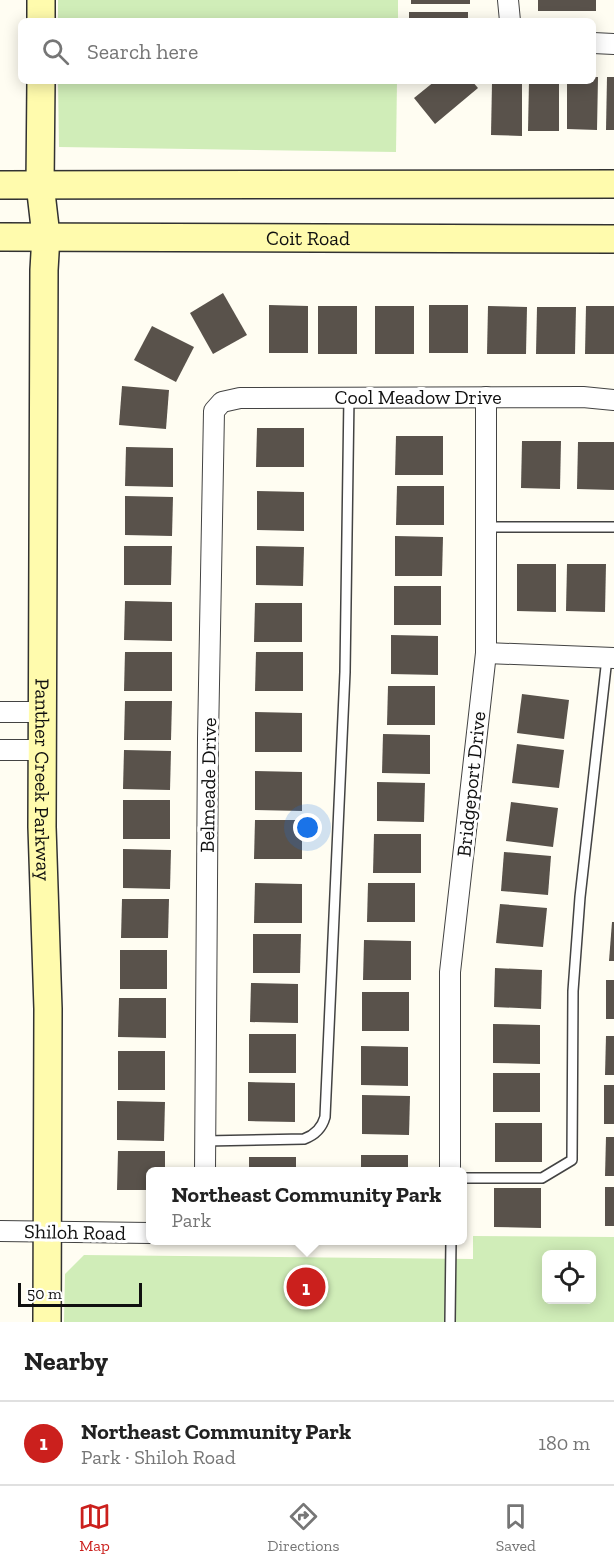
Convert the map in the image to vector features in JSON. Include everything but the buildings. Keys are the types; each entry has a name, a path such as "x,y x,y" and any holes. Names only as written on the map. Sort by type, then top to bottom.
{"main road":[{"path":"41,0 41,18"},
{"name":"Panther Creek Parkway","path":"40,84 40,184 46,236 43,855 48,988 47,1322"},
{"path":"0,185 614,184"},
{"name":"Coit Road","path":"0,237 614,239"}],"street":[{"path":"508,0 510,18"},
{"path":"596,43 614,44"},
{"name":"Cool Meadow Drive","path":"222,402 240,398 349,396 583,397 614,400"},
{"name":"Bridgeport Drive","path":"450,1167 450,972 486,652 486,397"},
{"name":"Belmeade Drive","path":"205,1167 213,425 214,411 222,402"},
{"path":"486,652 610,658"},
{"path":"0,712 43,712"},
{"path":"0,750 43,750"},
{"name":"Shiloh Road","path":"0,1231 146,1233"}],"lane":[{"path":"205,1141 304,1139 312,1137 323,1125 325,1117 345,672 349,396"},
{"path":"486,527 614,527"},
{"path":"467,1178 542,1178 572,1160 573,991 579,909 610,658"},
{"path":"450,1322 451,1245"}],"green space":[{"path":"58,0 398,0 398,18 58,18"},
{"path":"58,84 397,84 396,152 59,147"},
{"path":"473,1236 614,1237 614,1322 64,1322 65,1274 84,1255 473,1259"}],"place":[{"name":"Northeast Community Park","path":"306,1287"}]}
